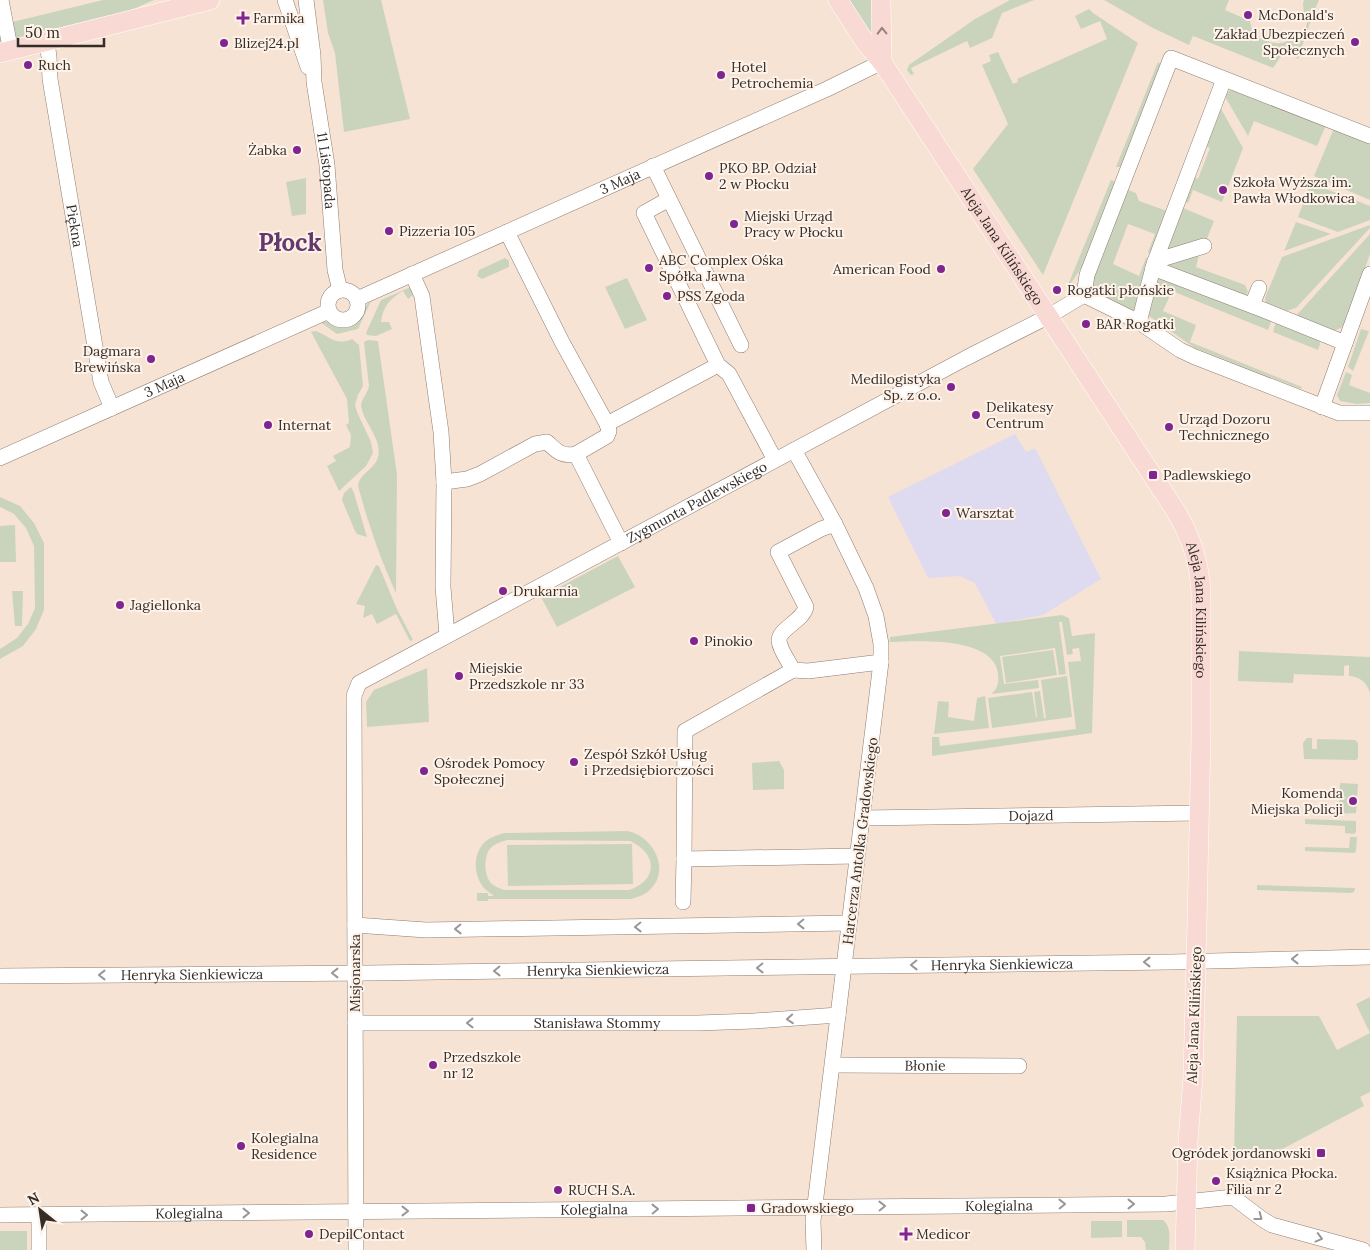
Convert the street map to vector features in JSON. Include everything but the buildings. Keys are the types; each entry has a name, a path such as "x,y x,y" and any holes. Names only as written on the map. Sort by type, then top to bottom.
{"main road":[{"path":"96,29 124,19 165,0"},
{"path":"8,49 47,42 210,0"},
{"name":"Aleja Jana Kilińskiego","path":"838,0 865,42 882,62 1175,510 1195,554 1200,573 1201,594 1201,736 1196,962 1185,1250"},
{"path":"881,0 882,62"}],"street":[{"path":"1,0 8,49"},
{"name":"11 Listopada","path":"285,0 314,82"},
{"name":"11 Listopada","path":"306,0 313,55 314,82 327,165 335,270 340,290"},
{"name":"Piękna","path":"47,42 50,57 50,78 101,382 112,408"},
{"path":"1367,413 1339,413 1190,355 1140,322 1084,295 1087,275 1172,58 1370,136"},
{"name":"3 Maja","path":"357,299 827,89 882,62"},
{"path":"1140,322 1154,264 1224,79"},
{"path":"653,166 742,345"},
{"path":"669,199 644,213 718,365 730,374 776,460"},
{"path":"444,482 474,477 542,441 547,442 561,454 568,456 576,454 607,436 609,431 507,232"},
{"path":"1154,264 1204,246"},
{"path":"1154,264 1345,343"},
{"path":"412,274 422,296 441,432 444,482 443,587 447,635"},
{"path":"1322,407 1370,274"},
{"path":"1252,305 1259,288"},
{"path":"340,290 351,292 357,299 358,308 353,316 349,318 335,318 329,311 329,299 340,290"},
{"name":"Zygmunta Padlewskiego","path":"354,696 359,682 1049,316 1084,295"},
{"name":"3 Maja","path":"0,458 329,311"},
{"path":"607,424 718,365"},
{"name":"Harcerza Antolka Gradowskiego","path":"794,450 858,572 873,607 881,644 881,662 863,818 813,1221 814,1250"},
{"path":"576,454 621,543"},
{"path":"793,670 779,642 780,637 803,614 806,607 778,552 834,524"},
{"path":"683,902 685,732 793,670 808,671 881,662"},
{"name":"Misjonarska","path":"354,696 356,1250"},
{"name":"Dojazd","path":"863,818 1199,813"},
{"path":"684,860 857,856"},
{"path":"355,925 426,930 849,923"},
{"name":"Henryka Sienkiewicza","path":"0,976 844,967 1196,962 1370,957"},
{"name":"Stanisława Stommy","path":"355,1023 698,1023 838,1015"},
{"name":"Błonie","path":"833,1065 1019,1066"},
{"name":"Kolegialna","path":"0,1216 1166,1204 1233,1197 1262,1220 1272,1225 1355,1249"},
{"path":"39,1215 39,1250"}],"shaded area":[{"path":"1015,434 1026,452 1035,448 1101,579 1043,615 996,624 975,583 960,576 928,578 888,497"}],"green space":[{"path":"103,0 154,0 131,10 0,42 0,25"},
{"path":"323,0 381,0 410,119 344,132 335,53 328,33"},
{"path":"845,0 874,0 875,45"},
{"path":"1010,0 1034,0 1002,13 992,38 970,48 967,41 911,68 914,74 911,75 907,70 909,65 975,19"},
{"path":"1104,0 1229,0 1225,10 1250,21 1253,35 1270,42 1281,43 1291,39 1296,34 1303,36 1309,17 1304,15 1304,0 1319,0 1298,59 1285,50 1273,68 1193,36 1189,45 1153,28"},
{"path":"1089,9 1138,43 1043,275 973,169 1008,124 982,65 991,61 989,55 998,52 1013,84 1018,82 1017,79 1107,39 1100,21 1081,29 1075,16"},
{"path":"1158,62 1161,65 1121,167 1116,167"},
{"path":"1233,88 1327,123 1317,146 1254,121 1248,136 1224,95"},
{"path":"1220,107 1243,148 1222,202 1193,190 1188,203 1184,201 1192,176 1198,179 1210,148 1205,146"},
{"path":"1335,126 1370,141 1370,200 1314,176"},
{"path":"306,178 306,214 292,216 286,182"},
{"path":"1111,180 1114,181 1114,185 1082,267 1069,286 1068,285"},
{"path":"1311,183 1370,206 1370,220 1338,232 1298,217"},
{"path":"1128,190 1136,193 1139,201 1170,212 1153,255 1148,252 1155,234 1128,224 1113,264 1139,276 1146,258 1151,260 1137,307 1134,310 1129,310 1090,292 1088,287"},
{"path":"1183,208 1214,221 1206,241 1164,252"},
{"path":"1296,222 1331,234 1284,251"},
{"path":"1370,225 1370,228 1296,308 1283,312 1266,303 1265,298 1282,257"},
{"path":"1370,234 1370,254 1345,323 1341,328 1333,331 1294,318"},
{"path":"1199,255 1196,267 1245,285 1248,292 1245,297 1166,268 1165,264"},
{"path":"505,258 509,261 509,267 482,279 477,276 479,270"},
{"path":"1162,276 1272,319 1268,330 1172,291 1163,311 1196,325 1190,342 1302,387 1301,389 1195,348 1146,314 1158,278"},
{"path":"627,278 647,320 625,329 605,287"},
{"path":"413,286 414,294 408,299 403,291 385,307 381,322 389,322 392,329 376,336 367,335 366,333 381,300"},
{"path":"371,301 358,329 337,334 320,322 341,325 349,324 356,319"},
{"path":"1276,321 1319,339 1318,350 1273,332"},
{"path":"1361,329 1369,331 1353,371 1348,367"},
{"path":"316,331 341,342 352,339 359,345 363,386 355,405 371,442 373,453 366,466 339,491 327,466 336,461 333,456 350,447 351,435 346,425 349,423 347,399 311,332"},
{"path":"368,340 378,341 397,475 396,593 375,540 358,486 361,478 374,465 379,450 361,405 369,386 364,343"},
{"path":"1346,372 1352,375 1349,385 1370,393 1370,403 1357,404 1340,401 1337,395"},
{"path":"351,487 367,537 357,534 342,500 344,493"},
{"path":"0,497 20,506 34,523 44,543 44,610 36,629 23,646 0,659 0,649 17,638 28,624 35,608 34,546 26,528 14,514 0,507"},
{"path":"15,525 16,562 0,562 0,526"},
{"path":"618,556 635,587 557,627 541,597"},
{"path":"376,565 379,566 396,607 413,640 410,641 396,614 377,624 372,614 363,618 365,606 356,604"},
{"path":"12,591 23,591 22,626 15,626"},
{"path":"1062,615 1069,618 1072,636 1095,633 1092,733 932,756 932,737 939,737 940,746 1076,729 1068,662 1081,661 1079,648 1072,649 1073,654 1067,655 1062,622 1059,622 1066,674 1059,675 1055,648 1000,656 1004,684 1038,680 1039,688 991,694 998,685 998,673 993,661 983,652 952,643 890,642 890,637"},
{"path":"1053,650 1057,675 1006,683 1002,657"},
{"path":"1239,651 1370,657 1370,693 1363,681 1349,676 1349,665 1344,666 1344,676 1294,674 1293,683 1238,681"},
{"path":"427,668 429,722 367,727 366,702 374,690"},
{"path":"1067,676 1072,717 992,728 988,698 1032,692 1037,717 1034,692 1040,691 1044,718 1046,718 1041,680"},
{"path":"985,696 989,728 934,734 938,701 949,702 948,717 974,721 977,698"},
{"path":"1307,738 1312,738 1312,749 1317,749 1317,739 1355,740 1358,743 1358,758 1356,760 1304,759 1303,743"},
{"path":"779,761 784,770 784,789 753,790 752,763"},
{"path":"1340,783 1358,784 1356,813 1341,814 1341,807 1339,807"},
{"path":"1305,819 1356,821 1356,832 1354,834 1345,833 1345,826 1305,824"},
{"path":"627,831 637,834 646,840 652,848 659,866 658,876 654,885 646,893 631,899 488,899 488,901 477,901 477,893 488,893 488,896 494,896 485,889 478,878 476,858 478,852 486,841 504,833","holes":["507,840 630,841 645,852 651,866 646,880 639,886 629,890 504,890 496,887 488,879 486,870 487,853 495,845"]},
{"path":"1350,837 1357,837 1356,851 1354,853 1305,851 1305,847 1349,848"},
{"path":"632,844 633,884 508,886 507,845"},
{"path":"1257,885 1355,888 1354,892 1349,893 1257,890"},
{"path":"1370,997 1370,1033 1356,1004"},
{"path":"1237,1016 1319,1016 1337,1050 1370,1033 1370,1092 1360,1097 1364,1106 1269,1156 1234,1157"},
{"path":"1127,1220 1163,1220 1169,1230 1169,1250 1146,1250 1145,1242 1141,1237 1127,1237"},
{"path":"1091,1221 1122,1221 1122,1237 1091,1238"},
{"path":"0,1231 27,1231 27,1250 0,1250"}],"place":[{"name":"McDonald's","path":"1248,15"},
{"name":"Farmika","path":"243,18"},
{"name":"Zakład Ubezpieczeń Społecznych","path":"1355,42"},
{"name":"Blizej24.pl","path":"224,43"},
{"name":"Ruch","path":"28,65"},
{"name":"Hotel Petrochemia","path":"721,75"},
{"name":"Żabka","path":"297,150"},
{"name":"PKO BP. Odział 2 w Płocku","path":"709,176"},
{"name":"Szkoła Wyższa im. Pawła Włodkowica","path":"1223,190"},
{"name":"Miejski Urząd Pracy w Płocku","path":"734,224"},
{"name":"Pizzeria 105","path":"389,231"},
{"name":"ABC Complex Ośka Spółka Jawna","path":"649,268"},
{"name":"American Food","path":"941,269"},
{"name":"Rogatki płońskie","path":"1057,290"},
{"name":"PSS Zgoda","path":"667,296"},
{"name":"BAR Rogatki","path":"1086,324"},
{"name":"Dagmara Brewińska","path":"151,359"},
{"name":"Medilogistyka Sp. z o.o.","path":"951,387"},
{"name":"Delikatesy Centrum","path":"976,415"},
{"name":"Internat","path":"268,425"},
{"name":"Urząd Dozoru Technicznego","path":"1169,427"},
{"name":"Padlewskiego","path":"1153,475"},
{"name":"Warsztat","path":"946,513"},
{"name":"Drukarnia","path":"503,591"},
{"name":"Jagiellonka","path":"120,605"},
{"name":"Pinokio","path":"694,641"},
{"name":"Miejskie Przedszkole nr 33","path":"459,676"},
{"name":"Zespół Szkół Usług i Przedsiębiorczości","path":"574,762"},
{"name":"Ośrodek Pomocy Społecznej","path":"424,771"},
{"name":"Komenda Miejska Policji","path":"1353,801"},
{"name":"Przedszkole nr 12","path":"433,1065"},
{"name":"Kolegialna Residence","path":"241,1146"},
{"name":"Ogródek jordanowski","path":"1321,1153"},
{"name":"Książnica Płocka. Filia nr 2","path":"1216,1181"},
{"name":"RUCH S.A.","path":"558,1190"},
{"name":"Gradowskiego","path":"751,1208"},
{"name":"DepilContact","path":"309,1234"},
{"name":"Medicor","path":"906,1234"}],"district":[{"name":"Płock","path":"290,243"}]}
